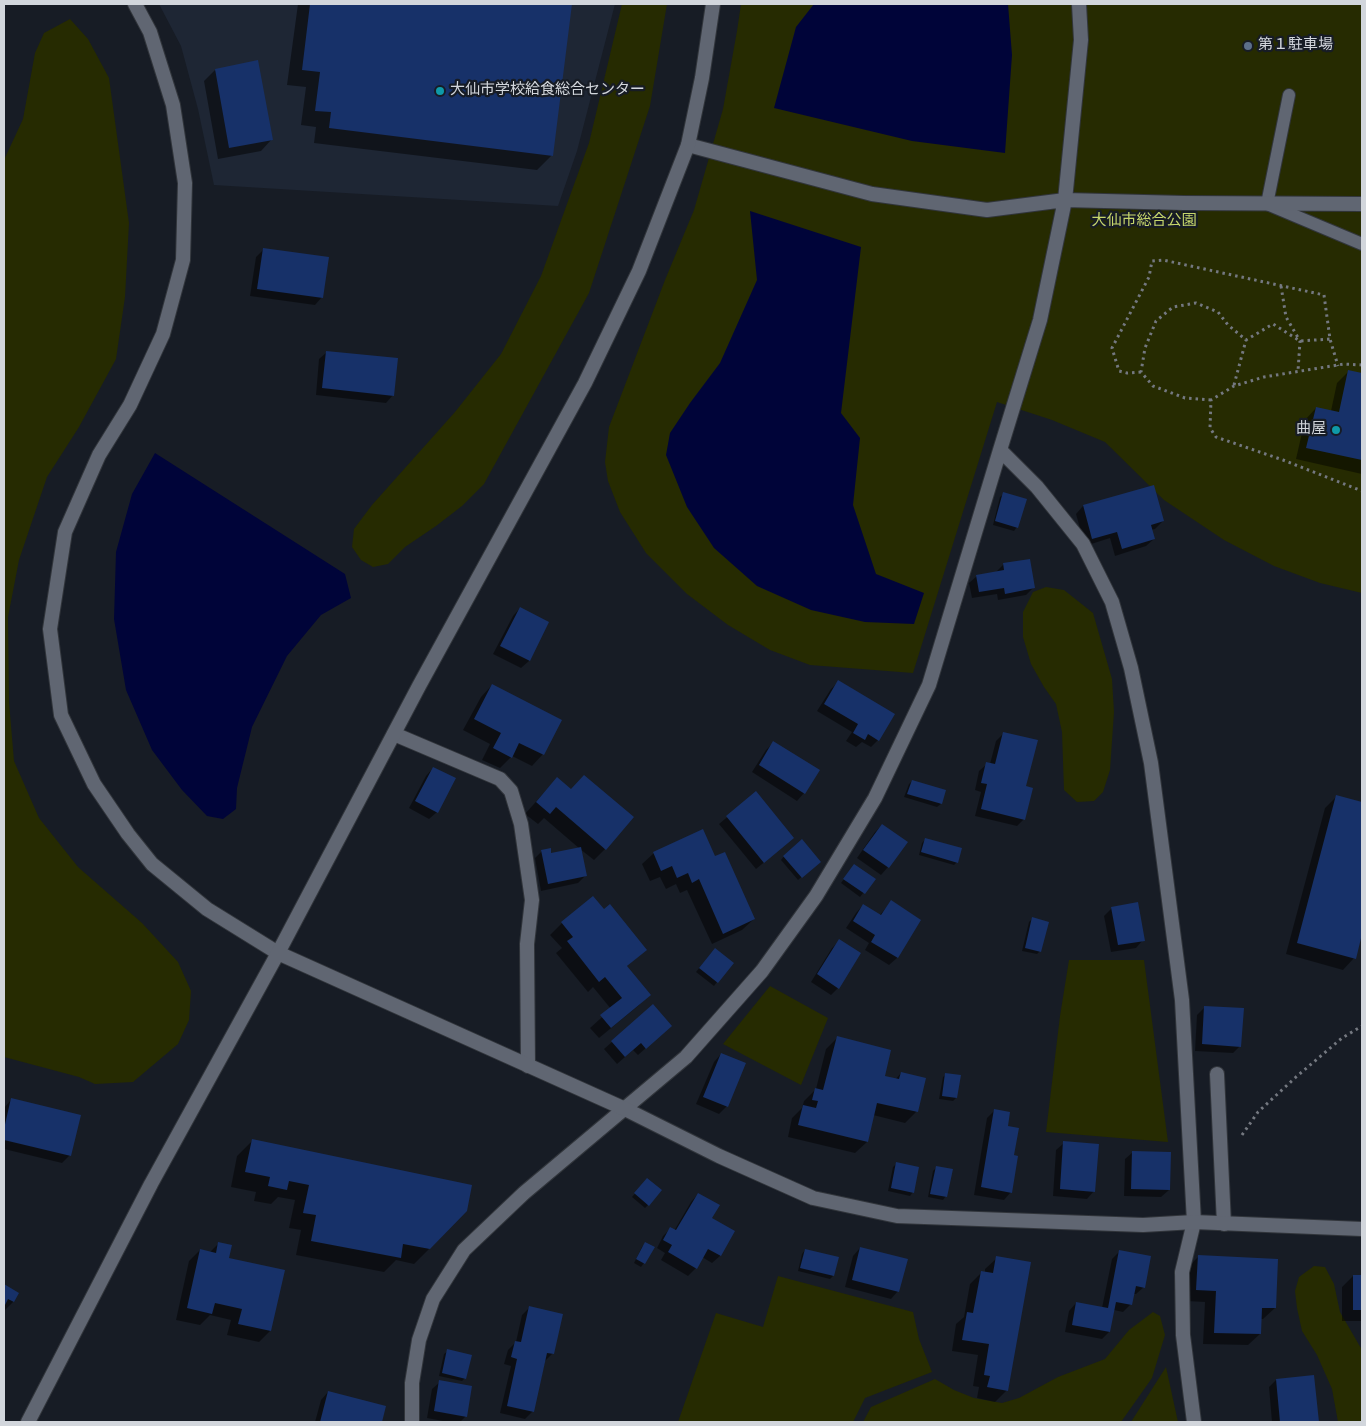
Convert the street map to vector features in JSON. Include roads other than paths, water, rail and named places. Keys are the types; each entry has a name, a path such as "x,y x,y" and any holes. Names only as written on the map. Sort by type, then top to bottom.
{"street":[{"path":"136,4 150,32 173,104 185,183 183,260 163,334 130,405 99,455 65,532 50,629 61,714 94,784 128,834 152,864 207,909 278,953 625,1109 718,1156 813,1198 897,1216 1143,1225 1194,1222 1362,1229"},
{"path":"28,1422 151,1184 278,953 394,734 585,383 639,270 688,145 702,78 713,4"},
{"path":"412,1422 412,1383 419,1340 433,1299 464,1250 524,1192 686,1057 762,971 816,896 875,798 929,685 1040,320 1065,200 1081,40 1079,4"},
{"path":"688,145 872,194 987,210 1065,200 1362,204"},
{"path":"1000,450 1037,488 1083,544 1112,602 1131,668 1151,763 1182,1000 1194,1222 1182,1272 1183,1335 1194,1422"},
{"path":"394,734 500,780 511,792 521,824 532,900 527,944 528,1066"},
{"path":"1217,1074 1224,1224"}],"lane":[{"path":"1289,95 1268,204 1362,244"}],"place":[{"name":"第１駐車場","path":"1248,46"},
{"name":"大仙市学校給食総合センター","path":"440,91"},
{"name":"曲屋","path":"1336,430"}],"park label":[{"name":"大仙市総合公園","path":"1144,222"}]}
